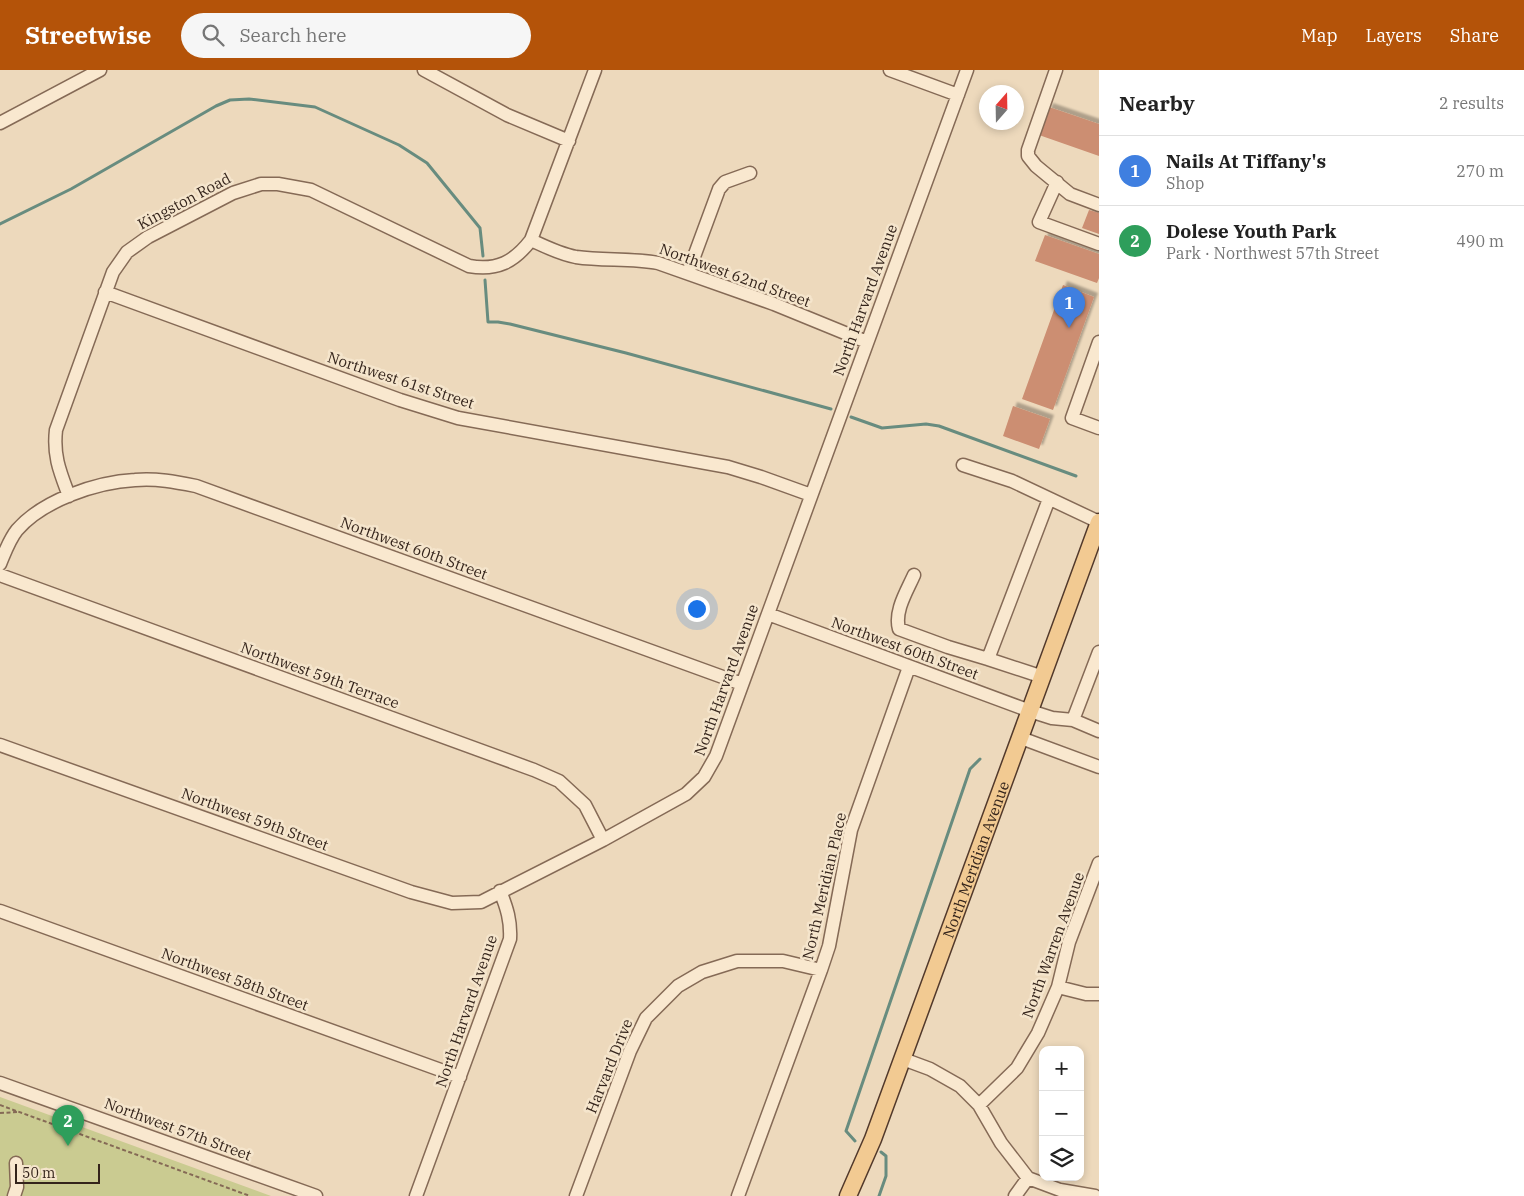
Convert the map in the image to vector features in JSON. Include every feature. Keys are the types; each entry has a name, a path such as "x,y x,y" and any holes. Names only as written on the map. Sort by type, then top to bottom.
{"main road":[{"name":"North Meridian Avenue","path":"848,1196 873,1139 903,1059 1099,522"}],"street":[{"path":"0,123 100,70"},
{"path":"424,70 507,115 569,140"},
{"name":"Kingston Road","path":"69,496 57,465 55,452 56,430 105,292 113,272 127,252 233,193 260,184 278,184 311,190 469,266 489,268 500,265 518,255 532,240 595,70"},
{"path":"890,70 958,95"},
{"name":"North Harvard Avenue","path":"416,1196 510,939 508,910 500,891 603,840 686,794 704,777 716,756 967,70"},
{"path":"1056,70 1028,150 1028,156 1036,166 1070,194 1099,205"},
{"path":"688,273 719,189 725,182 750,173"},
{"path":"1057,182 1039,222 1099,244"},
{"name":"Northwest 62nd Street","path":"532,240 549,249 575,257 643,260 658,263 774,304 867,342"},
{"name":"Northwest 61st Street","path":"105,292 448,416 511,429 714,464 811,494"},
{"path":"1099,342 1094,369 1072,418 1099,428"},
{"path":"963,465 1012,481 1099,522"},
{"name":"Northwest 60th Street","path":"69,496 108,484 136,480 176,482 196,486 742,684"},
{"path":"0,564 9,541 24,522 43,507 69,496"},
{"path":"988,659 1049,499"},
{"name":"Northwest 59th Terrace","path":"0,575 534,770 559,781 585,805 603,840"},
{"path":"914,575 900,608 897,622 898,629 1043,677"},
{"name":"Northwest 60th Street","path":"768,614 1030,711 1052,718 1073,720 1099,730"},
{"path":"1073,720 1099,652"},
{"name":"North Meridian Place","path":"738,1196 829,946 852,830 909,667"},
{"path":"1021,738 1099,767"},
{"name":"Northwest 59th Street","path":"0,745 411,892 452,903 481,902 500,891"},
{"name":"North Warren Avenue","path":"980,1105 1017,1068 1038,1033 1058,987 1069,942 1099,863"},
{"name":"Northwest 58th Street","path":"0,911 460,1077"},
{"name":"Harvard Drive","path":"576,1196 630,1051 646,1018 678,986 702,972 737,960 783,961 821,970"},
{"path":"1058,987 1086,994 1099,994"},
{"path":"903,1059 930,1069 960,1086 980,1105 1001,1143 1028,1178 1060,1190 1097,1196"},
{"name":"Northwest 57th Street","path":"0,1083 316,1196"},
{"path":"14,1196 17,1187 16,1163"},
{"path":"1015,1196 1028,1178"}],"path":[{"path":"0,1105 250,1196"},
{"path":"0,1113 20,1112"}],"green space":[{"path":"0,1097 271,1196 0,1196"}],"building":[{"path":"1049,107 1099,124 1099,156 1039,135"},
{"path":"1089,210 1099,213 1099,234 1082,228"},
{"path":"1045,235 1099,254 1099,278 1097,283 1035,261"},
{"path":"1063,285 1094,297 1053,410 1022,399"},
{"path":"1013,406 1050,419 1039,449 1003,436"}],"waterway":[{"path":"0,224 71,189 216,106 230,100 249,99 315,107 399,145 427,163 480,228 483,256"},
{"path":"485,280 488,322 510,324 626,353 831,409"},
{"path":"851,417 882,428 926,424 939,426 1076,476"},
{"path":"855,1141 846,1131 970,769 980,759"},
{"path":"879,1196 886,1176 886,1156 881,1152"}],"place":[{"name":"Nails At Tiffany's","path":"1069,328"},
{"name":"Dolese Youth Park","path":"68,1146"}]}
